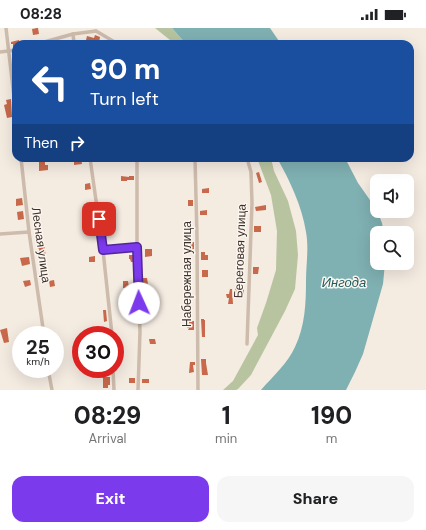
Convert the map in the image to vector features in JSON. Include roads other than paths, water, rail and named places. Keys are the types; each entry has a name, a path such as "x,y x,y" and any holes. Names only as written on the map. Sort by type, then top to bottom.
{"street":[{"path":"6,28 12,78"},
{"path":"51,40 96,29 112,40"},
{"path":"73,34 74,40"},
{"path":"0,52 12,51"},
{"name":"Лесная улица","path":"21,162 29,232 43,326"},
{"path":"91,162 103,250 111,326"},
{"path":"137,162 137,247 140,332 138,390"},
{"name":"Набережная улица","path":"195,162 198,390"},
{"name":"Береговая улица","path":"247,344 252,203 251,172 249,162"},
{"path":"0,234 29,232"},
{"path":"103,250 137,247"},
{"path":"50,378 52,390"},
{"path":"114,378 114,390"}],"water":[{"path":"172,28 270,28 278,40 182,40"},
{"name":"Ингода","path":"279,162 347,162 358,183 370,200 370,218 380,218 382,223 383,226 370,226 370,270 384,270 383,284 363,354 346,390 261,390 292,353 303,323 307,238 302,213 295,194"}]}
